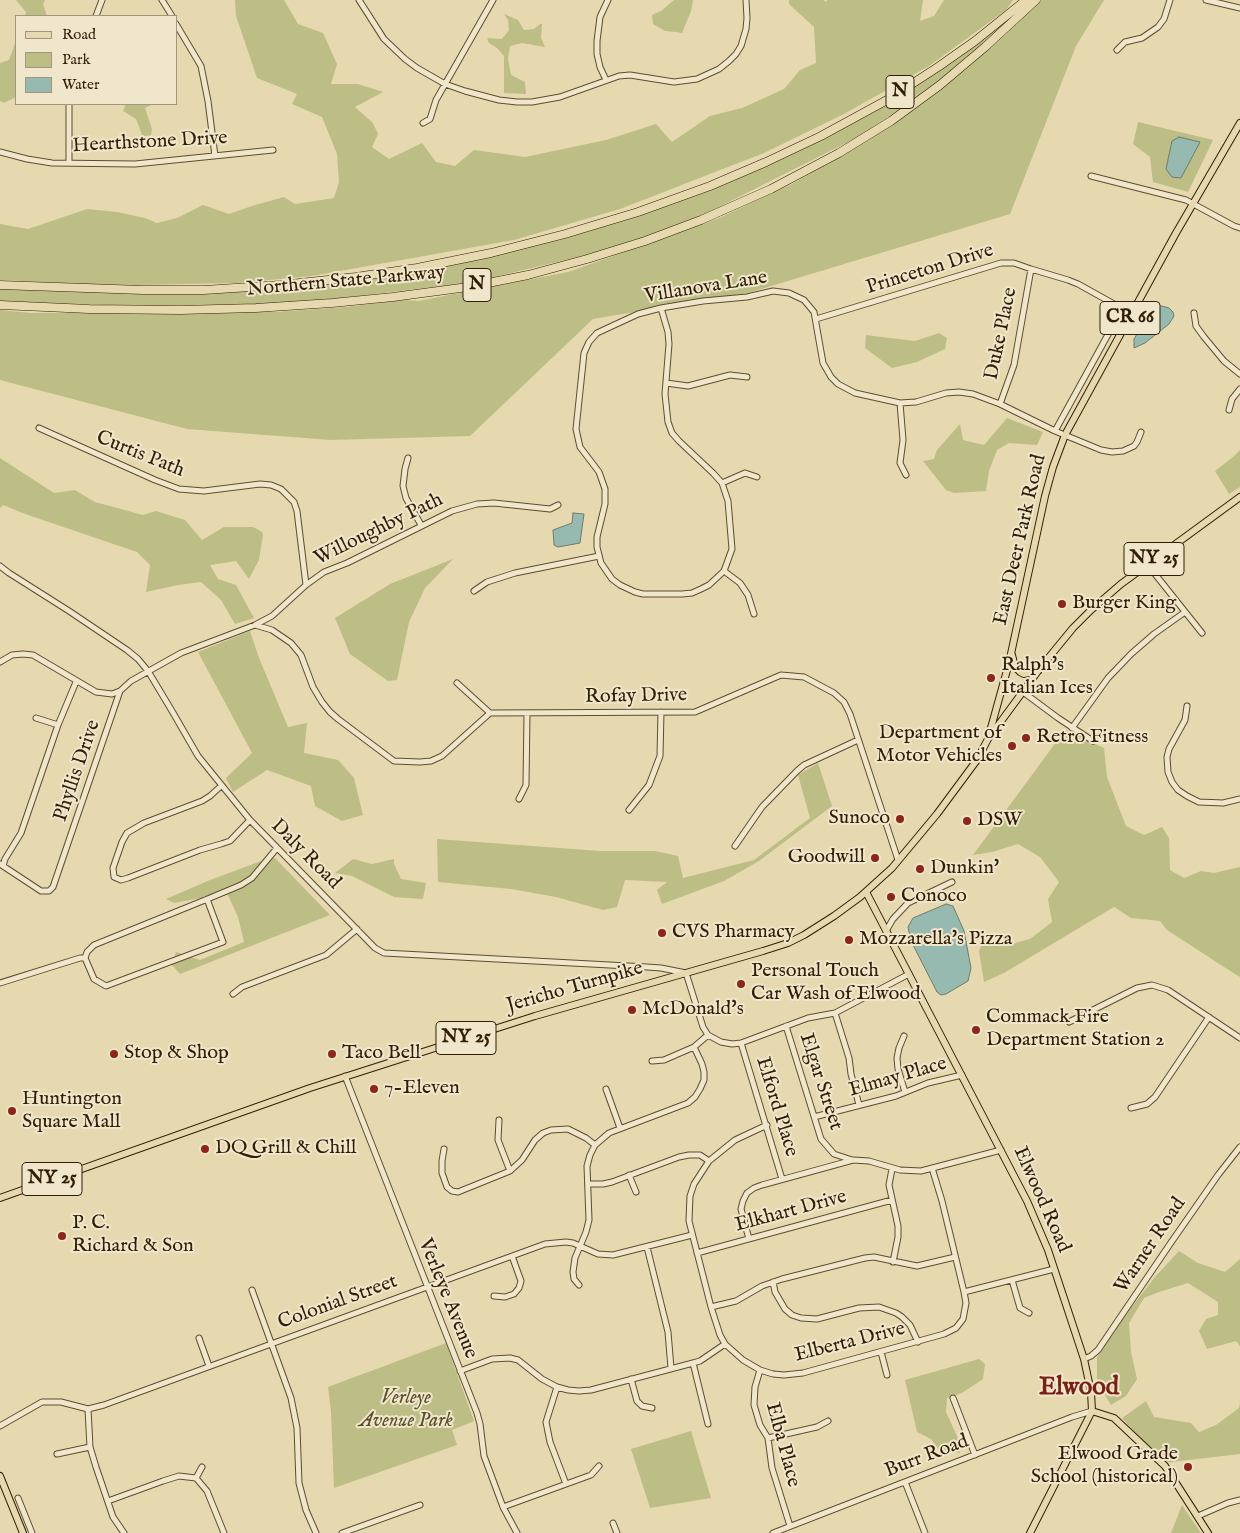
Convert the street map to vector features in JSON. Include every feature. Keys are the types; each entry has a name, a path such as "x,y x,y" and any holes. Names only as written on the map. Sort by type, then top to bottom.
{"highway":[{"path":"975,41 990,25 1011,8 1017,0"},
{"name":"Northern State Parkway","path":"0,285 142,290 266,287 417,268 521,246 587,228 710,186 828,133 938,67 1033,1"},
{"name":"Northern State Parkway","path":"0,305 150,310 302,305 393,297 453,289 528,275 580,261 645,241 701,220 772,188 839,153 890,121 940,85 985,47 1033,1"}],"main road":[{"name":"East Deer Park Road","path":"988,738 1011,653 1045,496 1065,435 1193,203 1240,123"},
{"name":"NY 25","path":"866,892 898,860 933,819 977,760 988,738 1038,671 1091,610 1105,596 1240,497"},
{"path":"1011,653 1013,661 1020,672 1024,674 1038,671"},
{"name":"Elwood Road","path":"866,892 1035,1219 1084,1359 1092,1392 1092,1410"},
{"name":"Jericho Turnpike","path":"0,1198 345,1076 535,1016 788,943 834,916 866,892"},
{"path":"1030,1533 1092,1410 1114,1418 1165,1466 1208,1533"},
{"path":"0,1476 23,1533"}],"street":[{"path":"96,15 102,0"},
{"path":"162,0 171,15"},
{"path":"359,0 375,27 394,49 417,68 445,84 500,100 523,102 560,97 606,80 630,75 662,81 697,79 719,68 734,56 741,46 748,18 746,0"},
{"path":"422,123 430,119 436,100 493,0"},
{"path":"606,80 600,67 597,41 600,17 608,0"},
{"path":"1116,50 1125,42 1142,38 1158,27 1164,19 1170,0"},
{"path":"1206,0 1240,8"},
{"path":"178,27 201,66 208,101 215,156"},
{"path":"69,105 69,164"},
{"name":"Hearthstone Drive","path":"0,152 52,163 135,164 273,150"},
{"path":"1091,176 1186,200 1240,228"},
{"name":"Princeton Drive","path":"816,319 1001,263 1014,263 1078,284 1132,314"},
{"name":"Duke Place","path":"1000,404 1014,366 1031,269"},
{"name":"Villanova Lane","path":"724,571 709,585 692,593 643,594 620,585 607,573 601,563 597,537 605,504 606,489 599,472 580,447 576,429 584,353 589,342 598,333 638,314 703,301 747,297 772,291 781,291 798,296 814,312 823,362 831,377 838,384 855,393 900,403 916,402 934,396 960,392 973,394 1000,404 1055,432 1101,450 1112,452 1123,451 1134,446 1141,432"},
{"path":"662,308 669,344 665,394 668,422 672,433 678,441 722,483 728,501 732,540 730,556 724,571 740,583 748,595 754,614"},
{"path":"1055,432 1122,309"},
{"path":"1194,313 1196,326 1204,337 1224,361 1240,374"},
{"path":"666,383 688,386 730,376 747,377"},
{"path":"1229,410 1232,399 1240,389"},
{"path":"900,403 903,440 900,463 906,475"},
{"name":"Curtis Path","path":"39,428 179,489 204,491 260,484 271,485 281,489 294,502 297,511 306,585"},
{"path":"408,458 403,486 406,498 421,525"},
{"path":"722,483 745,473 758,476"},
{"name":"Willoughby Path","path":"148,671 181,653 255,625 272,616 306,585 324,572 355,560 452,510 477,504 494,503 550,509 558,506"},
{"path":"474,591 487,582 515,573 599,556"},
{"path":"1148,564 1202,633"},
{"name":"Daly Road","path":"0,566 127,650 148,671 198,756 221,786 250,820 375,948 384,953 661,968 686,973"},
{"path":"1072,728 1108,678 1131,654 1154,634 1185,612"},
{"path":"255,625 272,630 291,643 301,655 313,688 330,712 338,720 394,760 420,762 431,761 442,756 490,713 457,682"},
{"path":"0,662 12,655 23,654 33,656 96,692 112,694 120,691 131,680 148,671"},
{"name":"Rofay Drive","path":"490,713 695,712 781,675 804,677 834,693 844,702 850,714 898,860"},
{"path":"2,865 21,832 58,725 76,682"},
{"name":"Phyllis Drive","path":"2,865 41,891 49,892 54,887 120,691"},
{"path":"1023,692 1093,741"},
{"path":"1187,706 1185,720 1169,749 1167,757 1168,772 1172,782 1178,790 1199,802 1223,802 1240,799"},
{"path":"629,810 649,786 660,756 662,712"},
{"path":"518,798 526,785 527,713"},
{"path":"36,718 58,725"},
{"path":"736,846 762,807 796,771 804,765 858,740"},
{"path":"221,786 202,801 144,823 127,833 113,868 114,877 121,880 128,878 200,850 222,844 230,840 250,820"},
{"path":"207,899 223,942 106,986 94,979 85,958 87,952 94,945 241,885 252,878 277,848"},
{"path":"886,931 893,919 908,903 952,882"},
{"path":"233,994 242,987 326,954 357,929"},
{"path":"0,983 85,958"},
{"path":"686,973 703,1028 713,1039 732,1044 808,1018 835,1013 909,974"},
{"path":"1069,1022 1137,988 1152,985 1168,990 1240,1038"},
{"path":"835,1013 849,1058 859,1105"},
{"path":"1131,1108 1147,1104 1155,1097 1209,1017"},
{"name":"Elgar Street","path":"786,1026 821,1139 834,1154 853,1160"},
{"path":"652,1061 664,1060 694,1047 708,1035"},
{"path":"904,1036 897,1058 898,1069 906,1092"},
{"name":"Elford Place","path":"741,1042 782,1179"},
{"path":"579,1285 574,1279 573,1272 579,1246 586,1232 589,1220 587,1166 595,1145 601,1138 620,1128 683,1106 695,1097 704,1080 704,1072 694,1047"},
{"name":"Elmay Place","path":"814,1117 906,1092 928,1083 962,1075"},
{"name":"Verleye Avenue","path":"345,1076 480,1424 484,1456 503,1507 517,1533"},
{"path":"606,1089 620,1128"},
{"path":"499,1120 498,1140 510,1171"},
{"path":"588,1184 604,1184 678,1156 700,1155 708,1161 736,1140 767,1125"},
{"path":"444,1148 442,1173 447,1187 452,1191 458,1192 510,1171 522,1160 542,1133 551,1130 568,1129 595,1145"},
{"name":"Warner Road","path":"1084,1359 1098,1350 1202,1198 1240,1147"},
{"path":"749,1239 741,1209 747,1193 754,1188 853,1160 869,1161 892,1169 909,1171 932,1168 1000,1150"},
{"name":"Elberta Drive","path":"708,1161 694,1184 690,1196 689,1221 711,1307 725,1344 743,1360 760,1370 773,1374 796,1374 918,1342 956,1328 963,1319 966,1303 964,1292 932,1168"},
{"path":"892,1169 889,1184 898,1232 893,1262"},
{"path":"629,1175 636,1192"},
{"name":"Elkhart Drive","path":"697,1253 892,1200"},
{"name":"Colonial Street","path":"0,1426 42,1402 60,1402 88,1409 105,1405 551,1243 566,1242 604,1256 624,1254 692,1235"},
{"path":"647,1247 668,1332 671,1368"},
{"path":"494,1296 505,1297 514,1294 519,1288 521,1281 512,1256"},
{"path":"711,1307 736,1301 773,1282 865,1258 874,1257 917,1266 955,1257"},
{"path":"964,1292 1054,1269"},
{"path":"1012,1280 1020,1308 1029,1314"},
{"path":"773,1282 775,1292 785,1309 792,1315 801,1318 817,1319 859,1308 879,1307 896,1313 910,1324 918,1342"},
{"path":"252,1290 291,1398 297,1428 299,1483 306,1510 316,1533"},
{"path":"199,1338 209,1366"},
{"path":"460,1371 492,1359 510,1358 518,1360 542,1379 557,1386 568,1390 591,1390 700,1361 725,1344"},
{"path":"881,1352 888,1375"},
{"path":"693,1363 708,1424"},
{"name":"Elba Place","path":"760,1370 754,1387 754,1405 760,1425 768,1438 772,1468 790,1526"},
{"path":"631,1379 637,1401 642,1406 652,1408"},
{"path":"557,1386 546,1422 550,1442 566,1484"},
{"path":"953,1398 974,1455"},
{"path":"88,1409 90,1447 113,1516 124,1533"},
{"name":"Burr Road","path":"773,1533 1092,1410"},
{"path":"768,1438 817,1427 828,1421"},
{"path":"57,1454 90,1447"},
{"path":"503,1507 591,1475 599,1466"},
{"path":"196,1478 202,1467"},
{"path":"108,1500 180,1476 196,1478 208,1491 224,1533"},
{"path":"905,1482 925,1533"},
{"path":"18,1498 32,1533"},
{"path":"1198,1516 1240,1500"},
{"path":"342,1533 420,1505"},
{"path":"613,1523 617,1533"}],"green space":[{"path":"16,0 45,0 43,4 47,15 25,15 26,12"},
{"path":"235,0 284,0 298,24 323,33 337,64 331,84 358,84 383,92 355,107 373,123 378,134 372,147 389,159 422,143 436,162 455,166 474,150 525,157 606,140 656,124 672,142 710,116 742,108 784,89 800,70 816,63 814,27 789,4 789,0 824,0 825,2 828,0 923,0 920,21 934,16 944,0 1013,0 1006,10 929,66 844,114 764,153 620,209 514,240 312,276 237,283 137,285 0,280 0,224 28,229 87,209 117,212 145,218 157,223 177,218 203,205 229,214 284,197 295,204 334,198 339,182 337,154 322,117 292,104 297,94 257,78 236,16"},
{"path":"674,0 693,0 691,11 682,33 665,31 653,24 652,15 661,11"},
{"path":"1042,0 1104,0 1076,46 1010,214 748,293 593,319 470,436 331,440 187,429 0,380 0,310 31,313 276,312 346,307 403,300 418,301 568,272 717,219 792,184 869,140 966,69"},
{"path":"504,14 518,20 524,30 534,29 542,24 541,38 545,47 522,43 510,46 508,59 511,75 525,82 526,94 504,93 504,56 489,43 487,38 502,39 509,30 508,20"},
{"path":"1011,17 932,87 860,136 701,216 646,237 595,253 473,282 325,300 262,304 128,306 0,301 0,286 82,291 293,286 519,248 753,171 967,51"},
{"path":"15,44 15,98 4,103 0,101 0,63 9,60"},
{"path":"126,105 151,105 145,108 152,129 151,135 143,137 136,119 123,111"},
{"path":"1138,122 1213,140 1188,192 1153,182 1150,157 1133,144"},
{"path":"939,333 947,338 945,349 917,362 892,368 865,348 866,335 915,341"},
{"path":"1007,418 1043,432 1037,445 1009,443 997,450 989,471 986,491 954,493 946,490 923,461 934,459 937,450 960,424 963,440 984,445"},
{"path":"1240,450 1240,487 1229,494 1215,471"},
{"path":"0,458 54,493 75,490 95,502 143,515 156,511 185,520 202,540 224,527 253,527 262,532 259,560 249,579 236,561 210,565 218,579 236,585 254,618 235,624 221,600 201,582 146,592 150,565 137,552 3,505 0,508"},
{"path":"453,559 425,588 409,622 397,680 388,681 350,654 335,618 390,584"},
{"path":"250,631 259,658 288,727 307,723 304,753 338,760 354,778 363,815 342,821 315,806 311,786 267,770 233,792 226,778 252,753 198,652"},
{"path":"1065,730 1104,748 1107,777 1126,826 1144,835 1162,827 1169,838 1170,870 1184,878 1201,871 1214,873 1240,867 1240,977 1167,930 1160,921 1131,918 1114,907 1004,973 984,982 979,951 985,936 1005,946 1030,939 1052,922 1048,899 1059,882 1040,857 1018,844 992,852 973,855"},
{"path":"818,763 832,806 759,861 724,881 662,904 657,890 667,882 625,880 617,907 603,910 556,897 511,889 438,882 437,839 600,851 655,851 678,856 683,878 754,860 810,818 798,775"},
{"path":"275,858 330,915 180,974 172,965 176,952 200,960 244,942 238,917 227,893 174,903 166,899 210,880 264,860"},
{"path":"353,859 372,864 394,859 394,864 401,879 426,883 423,899 394,897 352,876 335,873"},
{"path":"1179,1251 1198,1263 1225,1272 1240,1259 1240,1346 1236,1341 1207,1349 1199,1331 1206,1319 1218,1315 1218,1302 1188,1283 1144,1298 1129,1323 1131,1352 1137,1379 1126,1396 1111,1405 1097,1381 1097,1357 1130,1309 1155,1277"},
{"name":"Verleye Avenue Park","path":"446,1343 474,1421 452,1430 457,1445 334,1488 331,1412 328,1387"},
{"path":"979,1359 985,1364 983,1379 962,1393 947,1398 946,1412 957,1436 960,1453 938,1449 931,1439 917,1432 905,1380"},
{"path":"1146,1401 1154,1417 1191,1423 1199,1432 1216,1425 1239,1408 1240,1403 1240,1454 1162,1463 1122,1418"},
{"path":"691,1431 711,1498 650,1508 631,1449"},
{"path":"1182,1505 1201,1533 1171,1533"}],"water":[{"path":"1179,137 1200,142 1181,178 1172,177 1166,169 1172,141"},
{"path":"1158,305 1169,308 1174,316 1169,324 1145,343 1134,348 1134,339 1154,306"},
{"path":"573,513 584,514 580,543 558,547 554,545 553,530 572,523"},
{"path":"946,904 953,906 964,931 971,968 968,981 941,995 937,992 911,941 908,927 913,918"}],"place":[{"name":"Burger King","path":"1062,604"},
{"name":"Ralph's Italian Ices","path":"991,678"},
{"name":"Retro Fitness","path":"1026,738"},
{"name":"Department of Motor Vehicles","path":"1012,746"},
{"name":"Sunoco","path":"900,819"},
{"name":"DSW","path":"967,821"},
{"name":"Goodwill","path":"875,858"},
{"name":"Dunkin'","path":"920,869"},
{"name":"Conoco","path":"891,897"},
{"name":"CVS Pharmacy","path":"662,933"},
{"name":"Mozzarella's Pizza","path":"849,940"},
{"name":"Personal Touch Car Wash of Elwood","path":"741,984"},
{"name":"McDonald's","path":"632,1010"},
{"name":"Commack Fire Department Station 2","path":"976,1030"},
{"name":"Stop & Shop","path":"114,1054"},
{"name":"Taco Bell","path":"332,1054"},
{"name":"7-Eleven","path":"374,1089"},
{"name":"Huntington Square Mall","path":"12,1111"},
{"name":"DQ Grill & Chill","path":"205,1149"},
{"name":"P. C. Richard & Son","path":"62,1236"},
{"name":"Elwood Grade School (historical)","path":"1188,1467"}],"district":[{"name":"Elwood","path":"1079,1389"}]}
